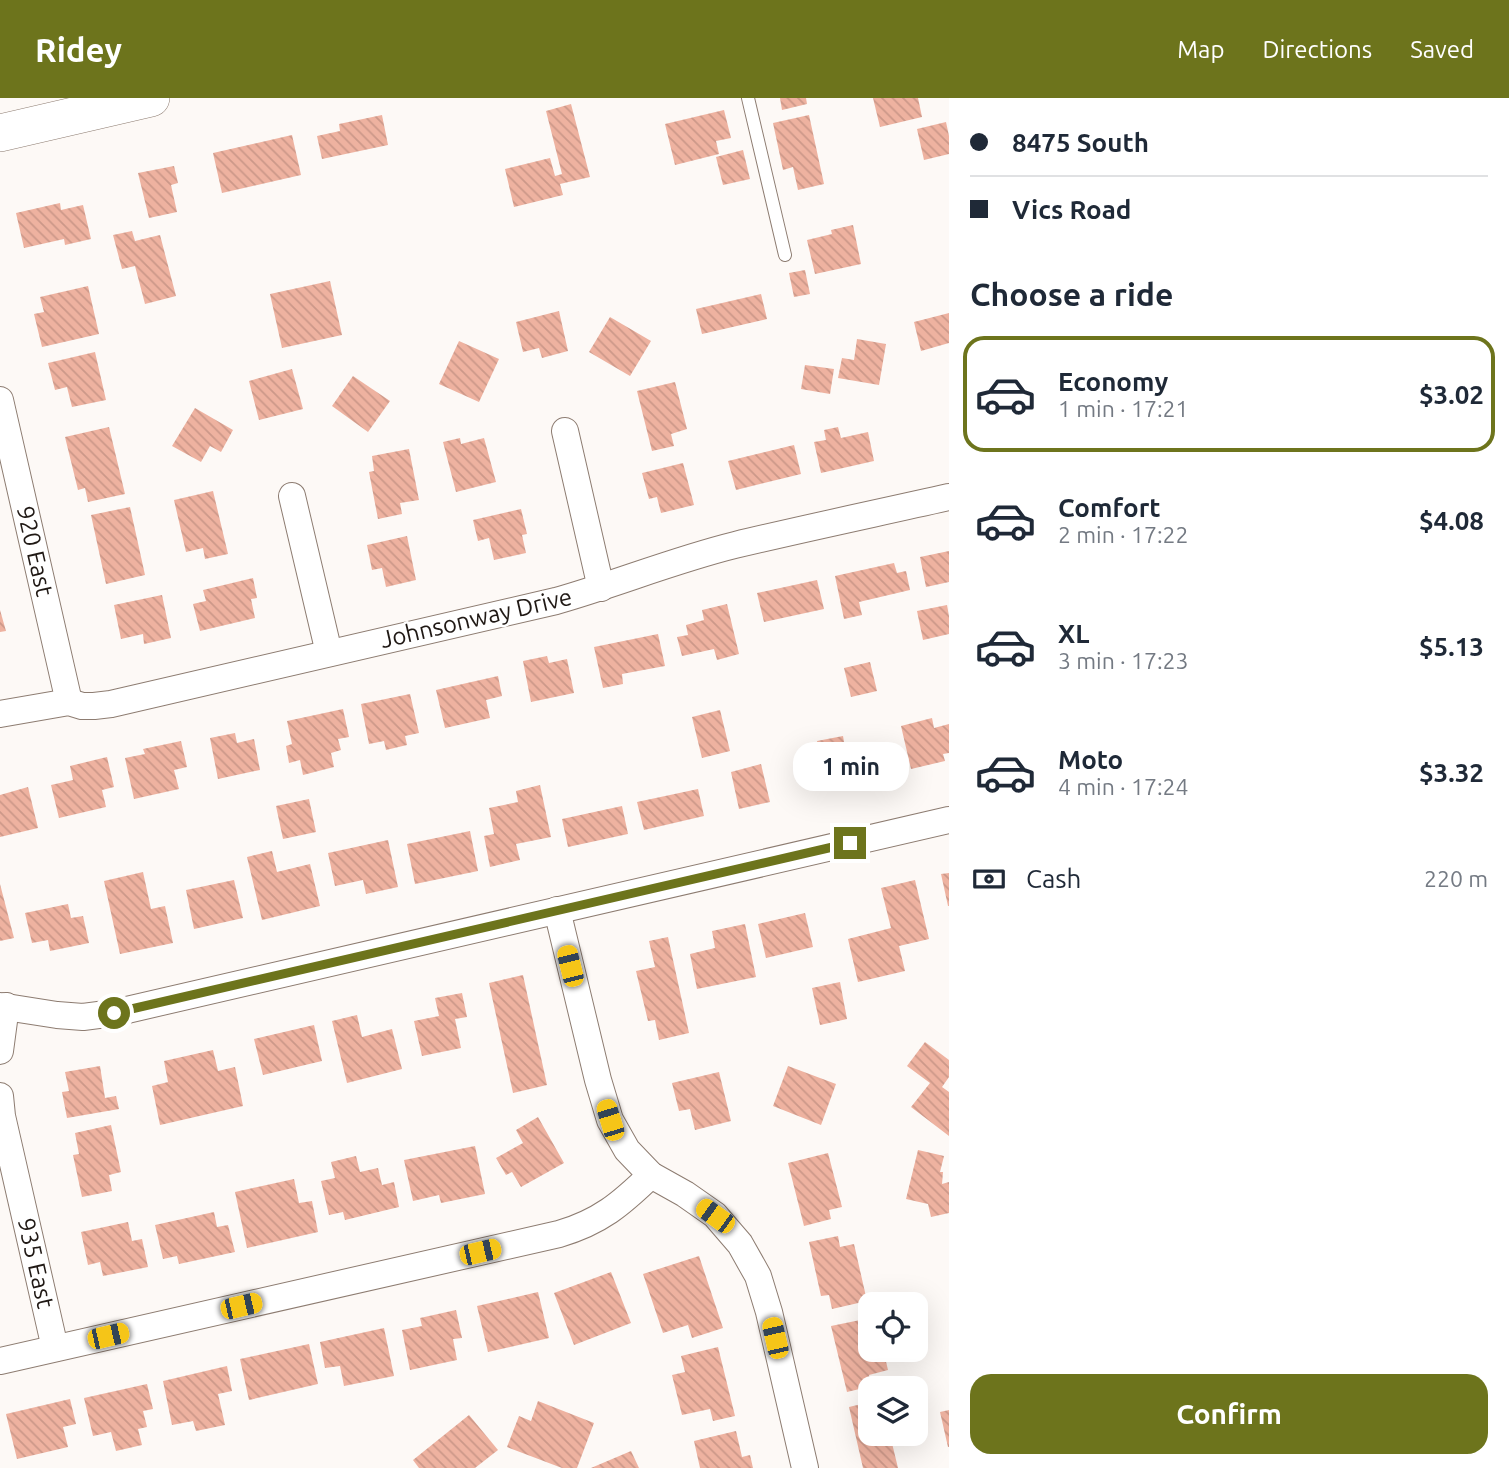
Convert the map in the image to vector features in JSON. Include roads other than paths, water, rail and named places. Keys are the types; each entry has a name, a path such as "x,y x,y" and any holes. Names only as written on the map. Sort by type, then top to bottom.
{"main road":[{"path":"0,133 53,109 151,98"}],"street":[{"name":"920 East","path":"0,400 4,434 69,702"},
{"path":"565,432 601,588"},
{"path":"292,496 329,653"},
{"name":"Johnsonway Drive","path":"0,714 69,702 82,706 111,704 556,601 734,545 949,497"},
{"path":"0,1051 3,1006 57,1016 83,1017 114,1013 949,820"},
{"path":"557,910 610,1120 627,1150 652,1175 715,1216 740,1244 758,1276 769,1312 805,1468"},
{"name":"935 East","path":"0,1096 2,1116 55,1348"},
{"path":"0,1361 570,1231 603,1216 652,1175"}],"lane":[{"path":"748,98 785,255"}]}
